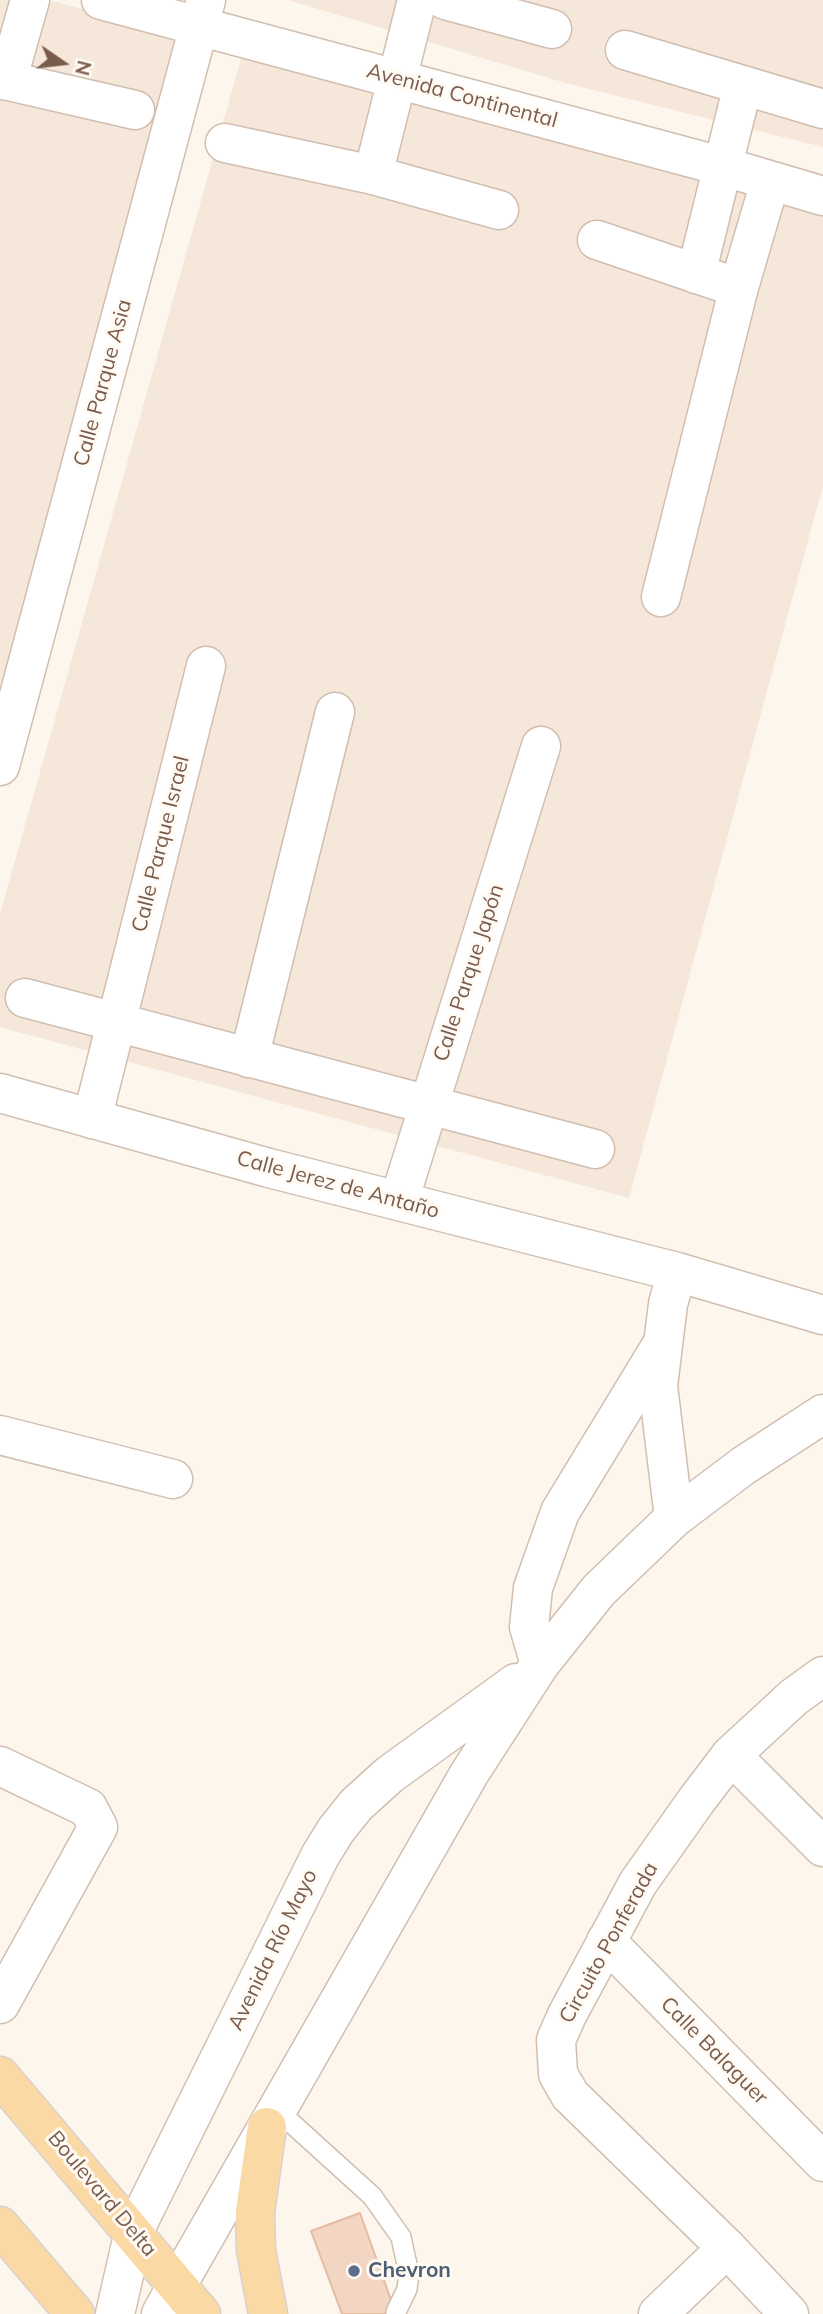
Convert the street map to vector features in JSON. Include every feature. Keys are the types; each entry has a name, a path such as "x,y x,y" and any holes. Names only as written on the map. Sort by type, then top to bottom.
{"main road":[{"name":"Boulevard Delta","path":"0,2076 134,2231 169,2300 201,2314"},
{"path":"268,2314 256,2250 255,2212 272,2118"},
{"path":"0,2226 75,2314"}],"street":[{"path":"30,0 3,80 135,110"},
{"name":"Avenida Continental","path":"101,0 202,13 399,79 823,196"},
{"path":"373,175 399,79 416,0"},
{"path":"444,0 552,29"},
{"name":"Calle Parque Asia","path":"0,766 202,13"},
{"path":"625,50 823,109"},
{"path":"696,274 725,167 743,85"},
{"path":"225,143 373,175 499,209"},
{"path":"661,597 739,287 770,182"},
{"path":"597,240 739,287"},
{"name":"Calle Parque Israel","path":"92,1119 206,666"},
{"path":"249,1058 335,712"},
{"name":"Calle Parque Japón","path":"399,1201 427,1104 541,746"},
{"path":"24,998 595,1149"},
{"name":"Calle Jerez de Antaño","path":"0,1093 399,1201 677,1272 823,1315"},
{"path":"674,1518 657,1386 668,1304 677,1272"},
{"path":"540,1664 529,1627 533,1588 560,1513 663,1343"},
{"name":"Avenida Río Mayo","path":"169,2300 469,1774 540,1664 599,1590 674,1518 743,1466 823,1414"},
{"path":"0,1435 173,1479"},
{"name":"Avenida Río Mayo","path":"115,2314 134,2231 313,1868 336,1830 356,1805 389,1775 540,1664"},
{"name":"Circuito Ponferada","path":"789,2314 727,2248 569,2095 558,2074 556,2040 638,1883 731,1755 794,1698 823,1676"},
{"path":"731,1755 823,1847"},
{"path":"0,1766 88,1808 98,1827 0,2004"},
{"name":"Calle Balaguer","path":"606,1941 823,2162"},
{"path":"659,2314 727,2248"}],"lane":[{"path":"272,2118 372,2196 401,2237 409,2274 407,2289 396,2312"}],"shaded area":[{"path":"0,0 49,0 181,36 0,698"},
{"path":"288,0 823,0 823,147 569,84"},
{"path":"244,48 823,213 823,486 629,1198 0,1027 0,914"}],"building":[{"name":"Chevron","path":"360,2213 396,2314 342,2314 311,2231"}],"place":[{"name":"Chevron","path":"354,2271"}]}
